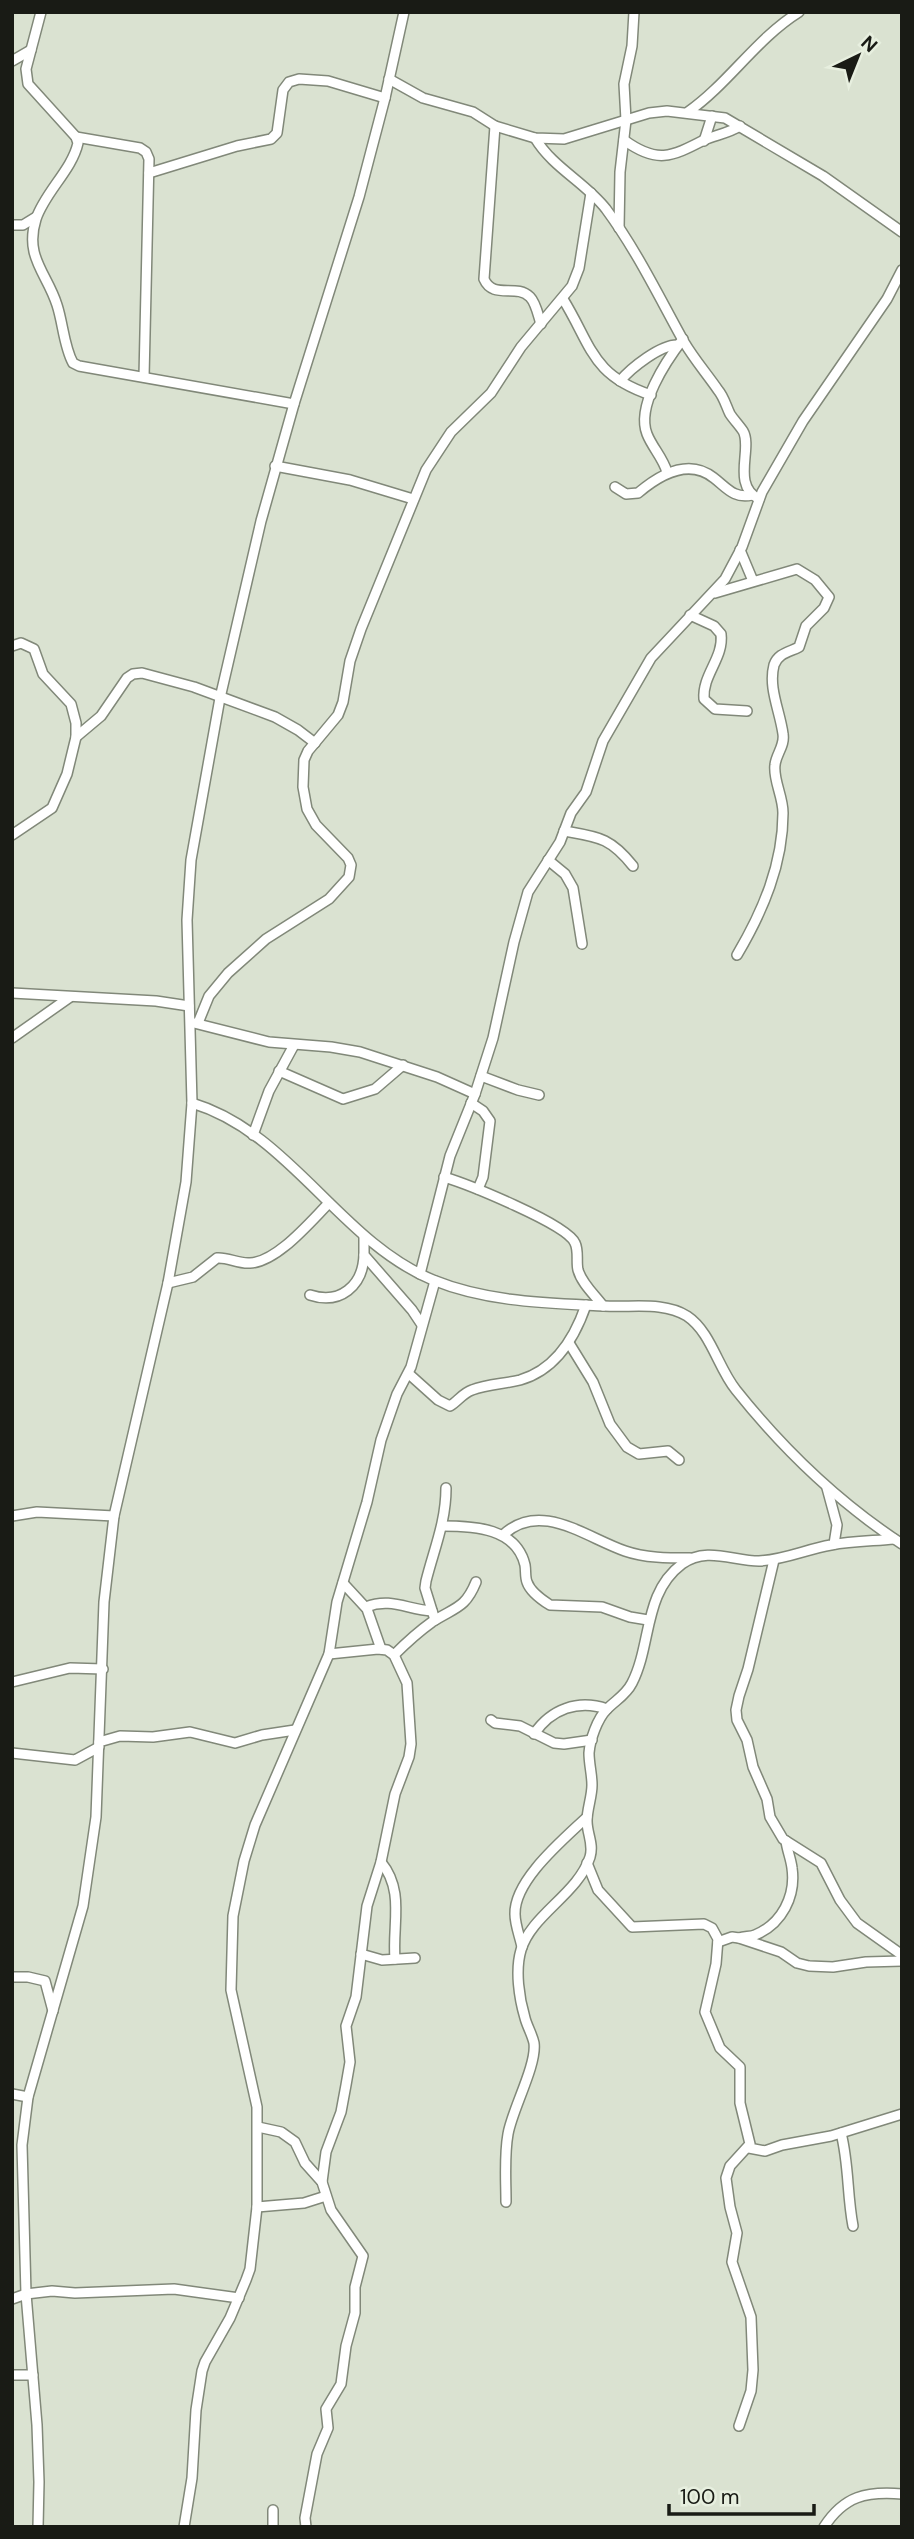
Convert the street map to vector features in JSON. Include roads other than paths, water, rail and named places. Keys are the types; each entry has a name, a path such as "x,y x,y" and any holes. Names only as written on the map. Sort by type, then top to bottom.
{"street":[{"path":"41,12 26,69 28,84 76,137 77,148 36,217 32,238 34,256 56,301 73,363 294,404"},
{"path":"38,2527 40,2482 26,2294 22,2145 29,2097 83,1906 96,1817 104,1602 114,1517 168,1283 186,1182 192,1103 193,1023 189,1006 187,920 191,860 220,698 275,466 359,198 404,12"},
{"path":"619,228 626,120 624,84 632,46 634,12"},
{"path":"688,112 711,94 773,30 799,12"},
{"path":"12,61 31,50"},
{"path":"149,173 237,146 271,139 277,133 283,90 289,82 299,79 328,81 385,98"},
{"path":"389,79 423,98 473,113 495,126 535,138 564,139 649,113 688,112 725,118 823,176 902,232"},
{"path":"704,141 712,116"},
{"path":"495,126 484,279 486,284 495,290 514,290 527,294 534,304 541,324"},
{"path":"624,140 645,153 666,156 685,152 704,141 740,127"},
{"path":"76,137 140,148 146,152 149,159 144,377"},
{"path":"535,138 552,161 592,193 619,228 653,282 680,342 721,394 745,434 744,465 747,486 756,497"},
{"path":"193,1023 209,996 228,973 266,939 328,899 349,877 351,865 348,858 316,825 307,809 302,773 304,761 314,743 338,715 350,661 361,629 426,470 451,432 491,393 541,324 563,299 579,268 592,193"},
{"path":"12,225 23,225 36,217"},
{"path":"420,1274 456,1137 473,1099 493,1038 528,892 564,831 571,813 590,786 603,741 652,658 725,579 740,550 756,497 803,421 887,299 902,270"},
{"path":"563,299 593,358 620,381 651,395"},
{"path":"620,381 658,349 680,342"},
{"path":"667,472 646,432 643,419 665,365 680,342"},
{"path":"275,466 350,480 413,499"},
{"path":"615,487 626,494 638,494 667,472 700,471 713,477 732,494 756,497"},
{"path":"740,550 753,581"},
{"path":"713,593 797,569 818,583 829,597 824,608 806,626 799,647 783,654 774,663 774,697 784,736 775,765 783,813 779,858 763,908 737,955"},
{"path":"691,615 714,626 721,634 717,657 705,680 704,699 715,709 747,711"},
{"path":"12,646 21,643 34,649 43,674 71,704 76,723 76,737 67,774 52,808 12,835"},
{"path":"76,737 102,716 120,685 132,674 142,673 170,679 275,717 314,743"},
{"path":"76,723 89,726"},
{"path":"564,831 596,837 614,845 633,866"},
{"path":"548,860 570,879 582,944"},
{"path":"12,992 156,1001 189,1006"},
{"path":"12,1038 70,997"},
{"path":"193,1023 270,1042 343,1048 402,1065 473,1099 490,1121 478,1189"},
{"path":"253,1135 263,1105 294,1045"},
{"path":"279,1071 343,1099 375,1089 402,1065"},
{"path":"481,1076 539,1095"},
{"path":"192,1103 226,1117 253,1135 364,1237 387,1255 420,1274 483,1296 522,1301 659,1307 676,1310 689,1317 698,1326 733,1386 759,1419 826,1486 864,1518 898,1541"},
{"path":"444,1177 478,1189 544,1220 573,1239 577,1247 581,1278 603,1306"},
{"path":"168,1283 187,1280 199,1274 217,1258 253,1263 264,1259 297,1236 329,1203"},
{"path":"310,1294 328,1299 342,1295 362,1268 364,1237"},
{"path":"364,1255 422,1325"},
{"path":"184,2527 192,2478 196,2410 204,2365 230,2318 250,2269 257,2207 257,2107 231,1990 233,1916 244,1861 255,1825 329,1654 337,1602 388,1416 409,1374 435,1280"},
{"path":"409,1374 438,1400 452,1405 466,1392 475,1388 520,1380 535,1374 569,1342 586,1305"},
{"path":"569,1342 593,1382 610,1423 627,1447 639,1454 664,1450 679,1460"},
{"path":"826,1486 837,1525 834,1544"},
{"path":"433,1616 425,1588 442,1526 446,1488"},
{"path":"12,1516 37,1511 114,1517"},
{"path":"503,1535 520,1522 543,1520 578,1531 627,1552 660,1557 691,1558 712,1555 748,1560 774,1560 834,1544 898,1541"},
{"path":"442,1526 478,1528 503,1535 514,1543 526,1567 527,1584 550,1605 602,1607 630,1617 649,1620"},
{"path":"522,1947 534,1928 577,1881 587,1863 592,1849 587,1817 592,1788 589,1755 592,1740 607,1709 626,1693 632,1682 655,1601 663,1586 681,1564 691,1558"},
{"path":"739,1938 755,1934 777,1920 786,1908 793,1877 786,1841 770,1817 767,1799 753,1768 747,1740 736,1715 774,1560"},
{"path":"394,1655 433,1616 460,1607 476,1582"},
{"path":"343,1583 366,1607 381,1649"},
{"path":"366,1607 391,1602 433,1616"},
{"path":"321,2182 326,2152 341,2112 350,2062 346,2026 356,1997 367,1906 381,1862 395,1794 411,1744 407,1683 394,1655 381,1649 329,1654"},
{"path":"12,1682 70,1668 103,1670"},
{"path":"534,1734 546,1719 568,1707 585,1705 607,1709"},
{"path":"491,1720 513,1723 554,1743 592,1740"},
{"path":"12,1753 75,1760 120,1736 153,1737 190,1732 235,1743 262,1735 295,1730"},
{"path":"506,2202 508,2133 534,2044 523,2013 520,1993 522,1947 515,1915 520,1892 541,1863 587,1817"},
{"path":"786,1841 821,1863 840,1900 857,1923 902,1955"},
{"path":"381,1862 395,1889 395,1959"},
{"path":"587,1863 598,1890 627,1924 637,1928 704,1924 716,1933 718,1942 713,1982 705,2012 720,2048 740,2067 740,2103 750,2138 749,2148 730,2166 726,2178 737,2233 732,2262 751,2317 752,2381 740,2426"},
{"path":"718,1942 732,1937 739,1938 777,1950 797,1963 809,1966 832,1967 902,1961"},
{"path":"361,1954 382,1961 415,1958"},
{"path":"12,1977 28,1977 46,1982 53,2012"},
{"path":"12,2094 29,2097"},
{"path":"749,2148 765,2151 841,2133 902,2114"},
{"path":"258,2127 291,2138 305,2163 321,2182 338,2221 362,2252 363,2260 355,2287 355,2313 346,2346 341,2385 326,2409 328,2428 317,2454 305,2518 306,2527"},
{"path":"841,2133 853,2226"},
{"path":"257,2207 304,2203 326,2196"},
{"path":"12,2300 26,2294 52,2291 75,2293 174,2289 239,2298"},
{"path":"12,2375 33,2375"},
{"path":"824,2527 842,2505 856,2498 871,2493 902,2494"},
{"path":"273,2510 273,2527"}]}
